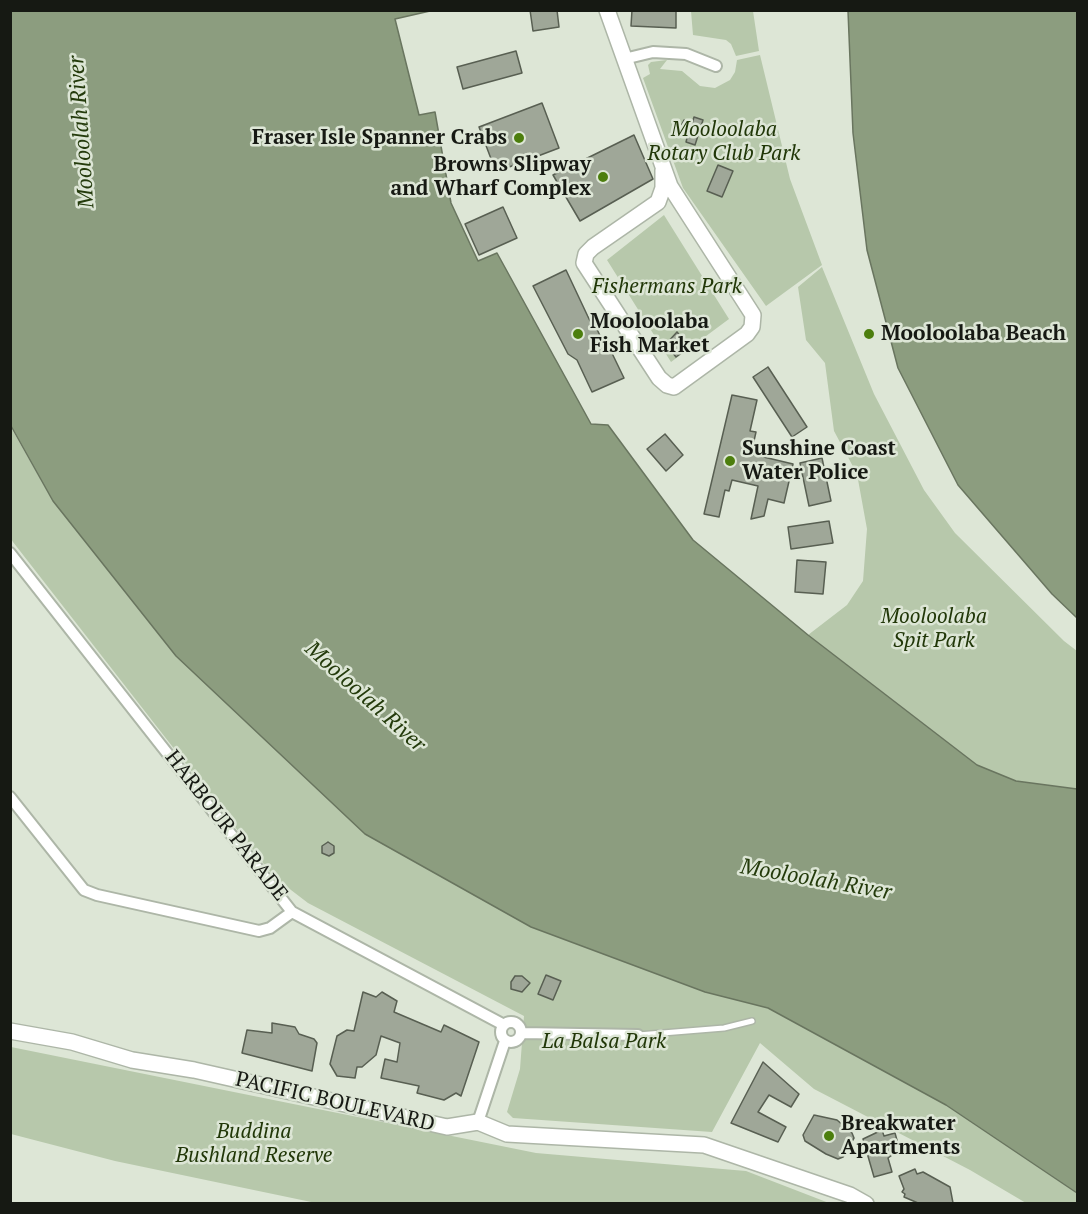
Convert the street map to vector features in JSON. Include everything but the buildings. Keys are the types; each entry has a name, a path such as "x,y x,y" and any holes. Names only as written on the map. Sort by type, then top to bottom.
{"street":[{"path":"607,10 663,170 682,208 750,309 753,321 747,334 674,387 667,385 659,378 584,263 586,254 593,247 658,202 670,202 682,208"},
{"path":"624,59 653,52 686,54 716,66"},
{"path":"658,202 663,188 663,170"},
{"name":"HARBOUR PARADE","path":"10,553 292,912 504,1024"},
{"path":"10,797 84,890 97,895 259,931 270,928 292,912"},
{"path":"506,1041 501,1035 504,1024 517,1023 522,1033"},
{"name":"PACIFIC BOULEVARD","path":"10,1032 72,1042 106,1055 194,1070 447,1127 478,1122"},
{"path":"522,1033 638,1035"},
{"path":"506,1041 517,1041 522,1033"},
{"path":"506,1041 478,1122 507,1134 704,1145 850,1195 866,1203"}],"lane":[{"path":"638,1035 724,1028 752,1021"}],"green space":[{"path":"691,11 753,11 759,51 736,56 731,44 726,40 693,35"},
{"name":"Mooloolaba Rotary Club Park","path":"760,55 790,179 822,265 766,306 683,188 643,78 650,74 648,65 651,62 667,60 660,69 682,71 700,86 715,88 730,80 735,72 737,60"},
{"name":"Fishermans Park","path":"664,215 729,319 671,362 607,260"},
{"name":"Mooloolaba Spit Park","path":"822,267 874,394 924,490 955,533 1064,641 1077,651 1077,789 1016,781 977,765 808,635 847,605 863,581 867,529 857,474 834,431 825,363 806,340 798,287"},
{"name":"La Balsa Park","path":"10,426 53,501 705,992 768,1008 946,1105 1077,1193 1077,1203 1026,1203 970,1170 814,1089 760,1043 712,1132 513,1118 507,1112 520,1069 524,1016 308,903 274,877 10,537"},
{"name":"Buddina Bushland Reserve","path":"11,1047 536,1153 746,1171 829,1203 316,1203 115,1161 11,1134"}],"water":[{"name":"Mooloolah River","path":"10,11 430,11 395,19 419,115 435,112 451,203 478,261 497,253 591,424 608,425 693,540 808,635 977,765 1016,781 1077,789 1077,1193 946,1105 768,1008 705,992 531,927 365,834 176,656 53,501 11,426"},
{"path":"848,11 1077,11 1077,618 1052,594 958,485 898,368 867,250 853,133"}],"place":[{"name":"Fraser Isle Spanner Crabs","path":"519,138"},
{"name":"Browns Slipway and Wharf Complex","path":"603,177"},
{"name":"Mooloolaba Fish Market","path":"578,334"},
{"name":"Mooloolaba Beach","path":"869,334"},
{"name":"Sunshine Coast Water Police","path":"730,461"},
{"name":"Breakwater Apartments","path":"829,1136"}]}
